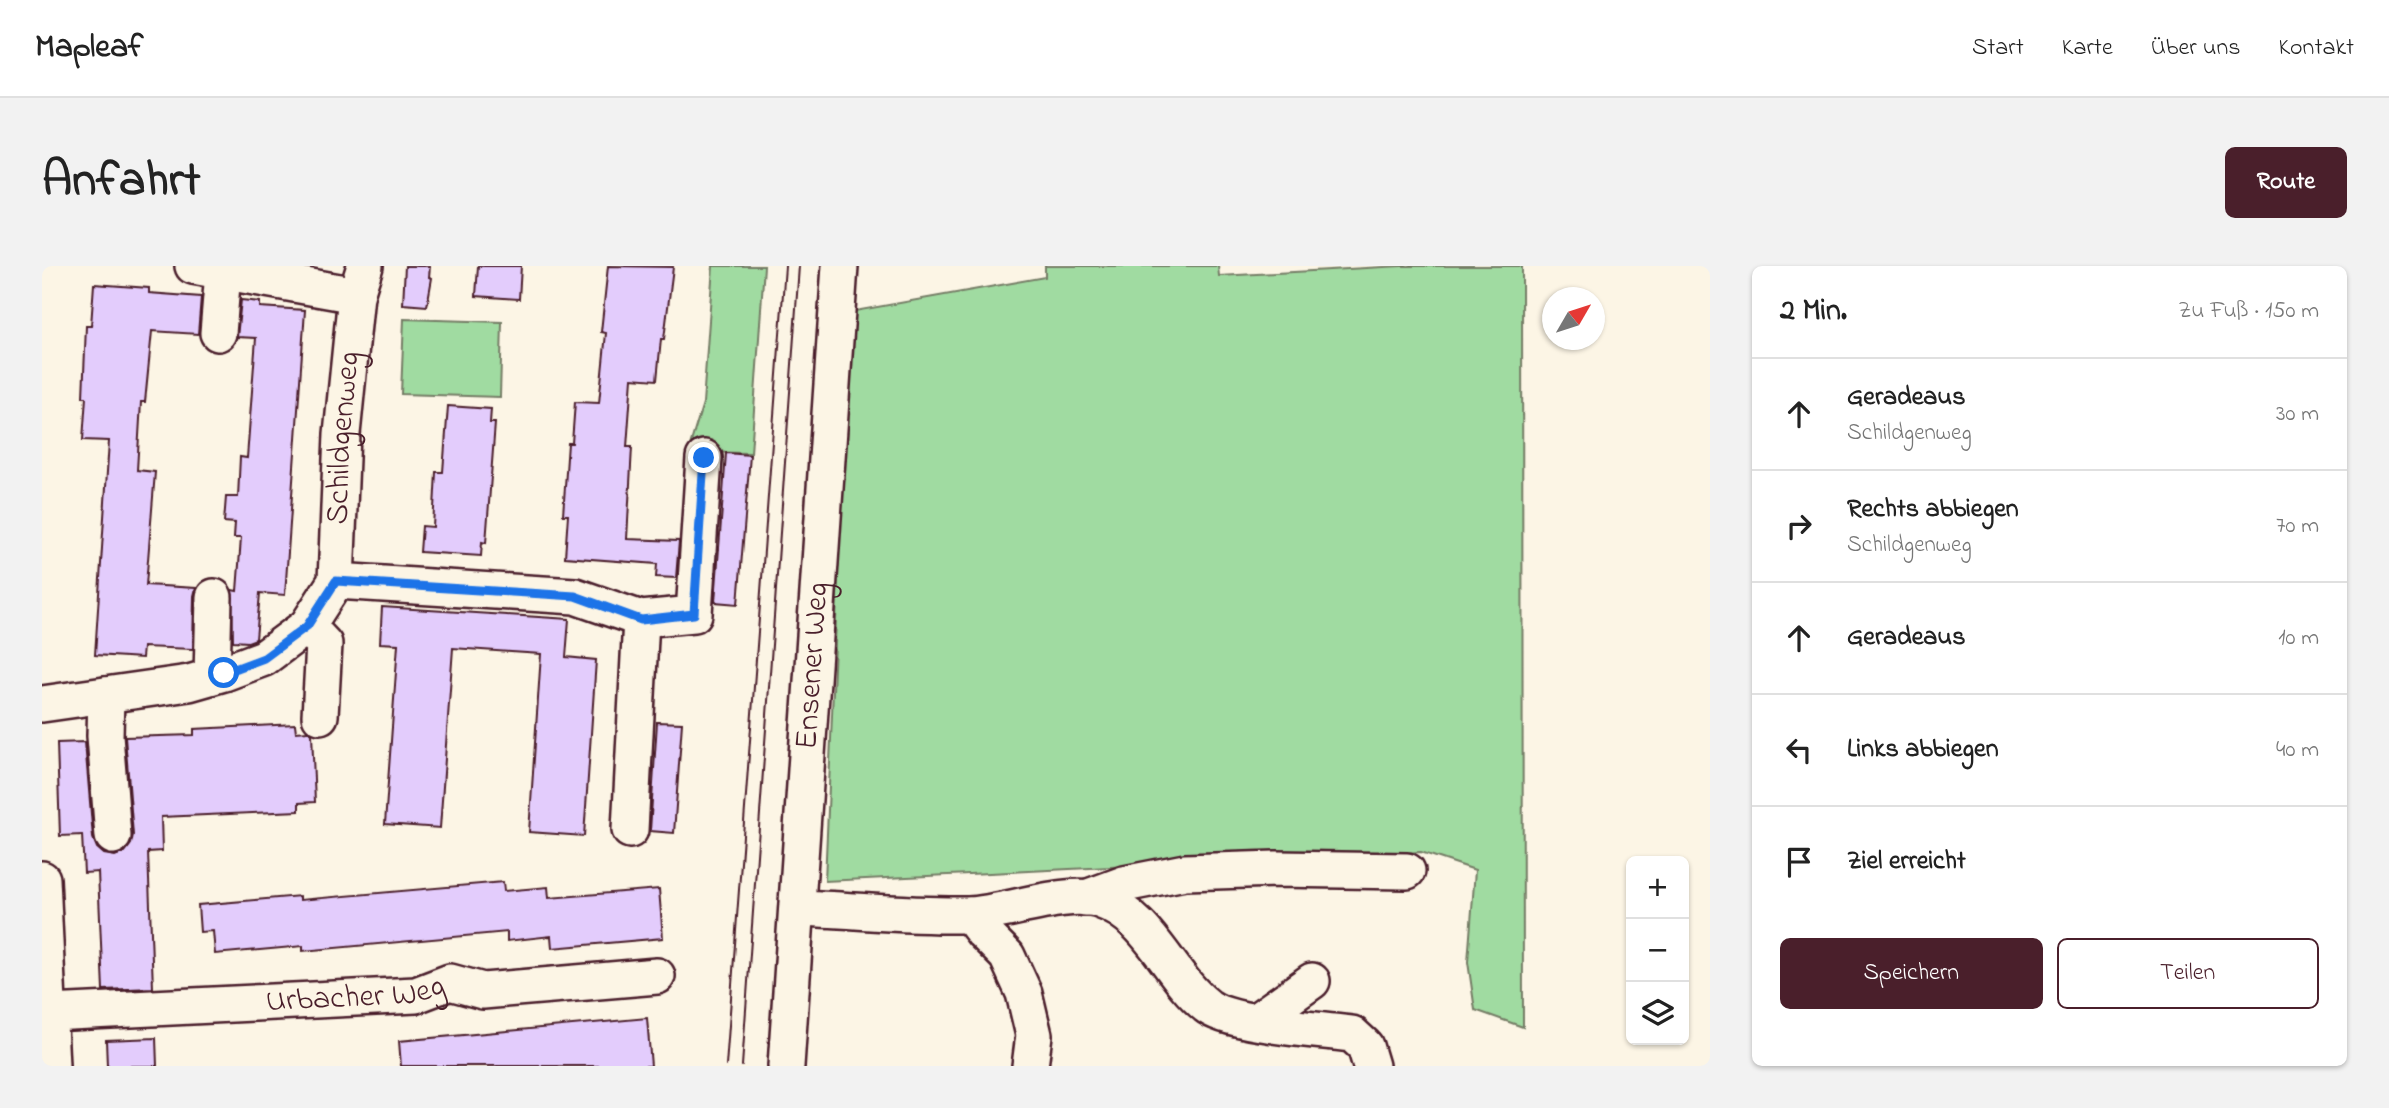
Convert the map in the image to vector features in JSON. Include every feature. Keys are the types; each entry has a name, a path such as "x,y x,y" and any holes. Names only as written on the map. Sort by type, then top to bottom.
{"street":[{"name":"Ensener Weg","path":"786,1066 840,266"},
{"path":"218,333 201,267 360,280"},
{"name":"Schildgenweg","path":"336,581 342,434 360,280"},
{"path":"42,704 189,683 264,658 307,626 336,581 575,596 641,620 694,614 704,458"},
{"path":"212,676 214,597"},
{"path":"630,830 641,620"},
{"path":"307,626 324,644 320,716"},
{"path":"106,695 105,736 113,836"},
{"path":"1086,898 1124,884 1185,872 1276,869 1407,872"},
{"path":"42,879 51,1066"},
{"path":"798,908 970,915 1067,899 1098,899 1124,911 1156,943 1183,980 1208,1007 1230,1018 1352,1034 1365,1046 1371,1066"},
{"path":"970,915 1007,956 1024,993 1034,1035 1030,1066"},
{"name":"Urbacher Weg","path":"50,1013 416,995 450,982 484,991 657,976"},
{"path":"1256,1021 1312,981"}],"green space":[{"path":"713,266 764,266 751,453 688,452 703,403"},
{"path":"1045,266 1218,266 1219,276 1402,266 1522,266 1523,1027 1475,1010 1468,962 1475,870 1421,852 825,881 849,312 1045,277"},
{"path":"404,319 502,322 500,397 401,394"}],"building":[{"path":"405,266 430,266 429,277 432,278 427,306 403,304"},
{"path":"478,266 521,266 519,299 476,296"},
{"path":"608,266 673,267 657,380 632,378 627,447 632,447 627,539 679,541 676,578 656,577 657,564 565,557 568,515 563,515 568,443 572,443 575,402 599,403 606,333 601,332"},
{"path":"94,284 149,288 149,293 201,297 198,334 152,331 145,402 141,402 137,470 155,472 146,585 196,588 193,649 143,647 142,658 95,655 109,441 83,440 86,326 91,326"},
{"path":"241,300 260,302 260,307 305,310 285,595 260,593 256,639 248,642 233,641 232,590 237,591 241,538 234,538 235,523 224,522 226,497 238,497 240,457 247,458 256,338 237,337"},
{"path":"448,406 491,409 490,423 495,423 486,543 482,542 481,556 420,552 422,526 433,527 436,472 443,472"},
{"path":"726,453 750,455 738,604 715,602"},
{"path":"382,607 569,619 566,657 596,660 584,836 529,832 541,654 453,648 440,828 385,824 398,644 380,643"},
{"path":"657,722 682,723 674,833 650,831"},
{"path":"295,724 296,732 308,731 312,734 315,802 299,803 299,811 161,817 162,851 148,852 153,988 103,990 98,872 84,873 82,835 60,836 57,743 85,742 93,838 97,848 104,854 115,856 125,852 133,835 125,737 194,735 194,729"},
{"path":"503,882 504,891 548,887 549,898 659,889 663,938 552,948 551,936 507,941 507,932 303,951 303,946 215,954 213,931 200,932 198,905 300,896 300,900"},
{"path":"647,1018 651,1066 401,1066 399,1041"},
{"path":"156,1038 157,1066 107,1066 106,1040"}],"tram line":[{"path":"726,1066 785,266"},
{"path":"742,1066 799,266"}],"route":[{"path":"224,673 264,658 307,626 336,581 575,596 641,620 694,614 704,458"}]}
